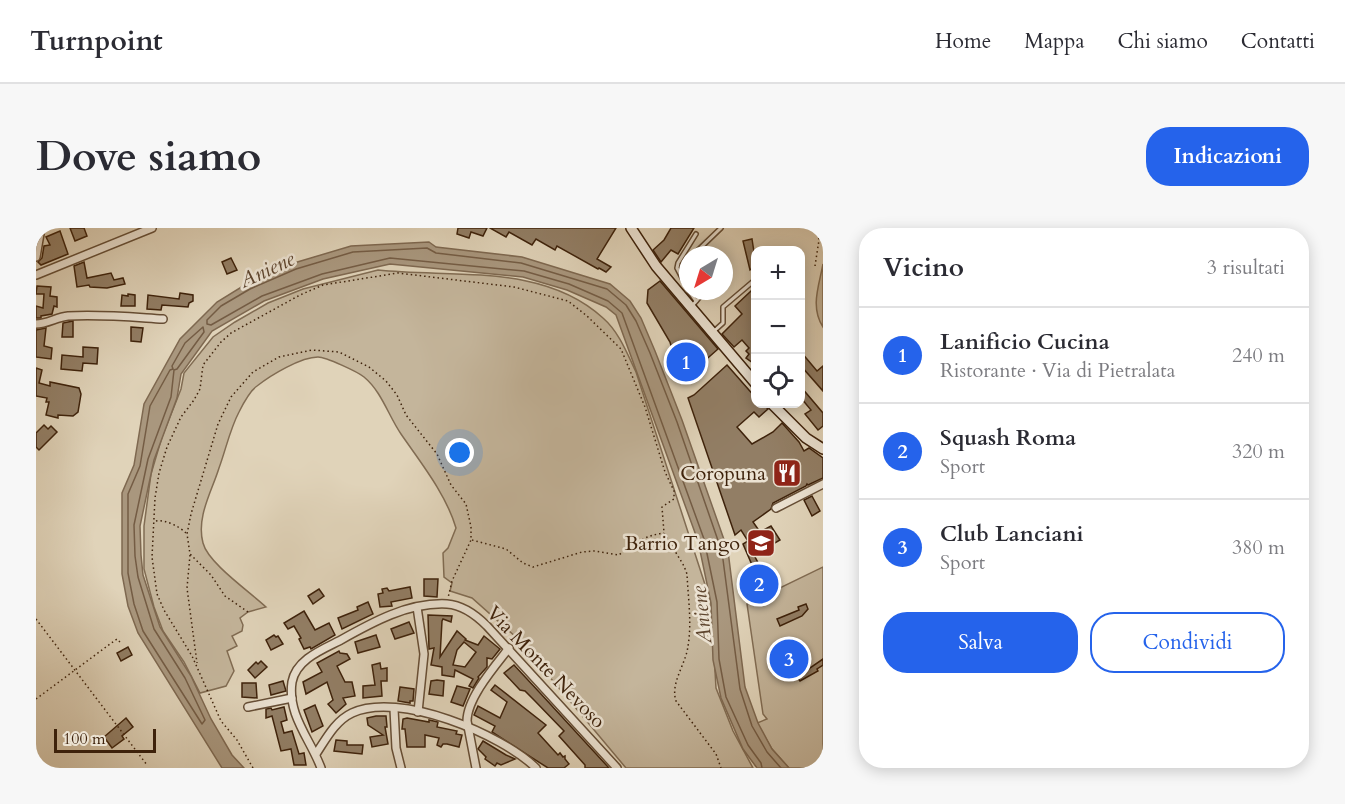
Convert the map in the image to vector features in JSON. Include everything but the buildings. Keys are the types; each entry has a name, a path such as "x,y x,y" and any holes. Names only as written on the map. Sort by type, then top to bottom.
{"street":[{"path":"36,257 41,228"},
{"path":"36,275 152,228"},
{"path":"632,228 656,266 693,304 712,333 751,378"},
{"path":"36,324 64,317 96,315 163,319"},
{"path":"776,408 806,438 823,449"},
{"path":"776,508 823,484"},
{"name":"Via Monte Nevoso","path":"292,698 292,682 306,660 378,619 417,607 446,604 463,609 475,616 509,648 617,768"},
{"path":"417,607 424,654 418,712"},
{"path":"476,768 467,713 475,697 509,648"},
{"path":"248,707 292,698 298,722 321,768"},
{"path":"316,754 334,726 350,714 368,709 394,709 418,712 469,726 507,747 536,768"},
{"path":"394,709 396,748 400,768"}],"lane":[{"path":"702,246 721,228"},
{"path":"689,246 696,234"},
{"path":"712,333 723,323 723,306 751,283"},
{"path":"692,300 693,304"},
{"path":"693,304 697,300"}],"path":[{"path":"815,266 819,240 817,228"},
{"path":"254,768 237,740 221,721 197,667 157,594 152,557 155,498 159,473 167,447 181,417 200,389 203,364 220,342 250,321 323,285 398,273 514,286 568,301 613,338 621,349 645,407 665,472 674,490 674,499 662,507 664,533 687,574 688,648 674,693 676,701 716,754 721,768"},
{"path":"197,667 187,588 190,554 187,534 191,514 215,432 231,397 253,372 279,357 312,350 339,352 369,367 397,394 405,415 437,454 451,485 466,504 471,540 452,581 446,604"},
{"path":"155,521 160,520 182,529 187,534"},
{"path":"471,540 479,540 506,549 523,563 533,567 582,552 594,551 619,555 644,538 664,533"},
{"path":"190,554 211,575 225,596 248,612"},
{"path":"36,619 147,765"},
{"path":"36,699 117,639 122,644"}],"shaded area":[{"path":"823,264 823,327 816,304"},
{"path":"378,270 496,276 553,288 579,300 603,318 614,330 636,372 711,603 716,688 733,731 753,768 626,768 517,638 472,598 450,591 452,583 444,577 443,553 448,548 456,528 446,503 370,383 349,368 318,357 286,367 254,388 243,405 231,432 203,514 201,533 203,543 206,551 221,568 266,607 248,612 240,618 243,625 242,631 232,636 237,646 227,651 234,671 226,686 200,693 184,662 163,631 144,569 144,526 151,474 162,437 181,389 184,373 213,337 268,303 303,289"},
{"path":"823,567 823,768 789,768 772,749 757,723 767,719 763,714 747,604"}],"water":[{"path":"429,242 436,247 522,257 610,284 630,301 641,318 655,351 728,551 745,687 758,723 772,749 789,768 757,768 743,749 721,698 713,660 711,603 698,541 616,315 606,307 567,290 523,277 390,264 323,279 264,301 212,331 181,374 177,398 154,460 140,526 143,575 160,627 191,676 211,719 232,755 244,768 222,768 138,633 128,606 122,574 122,493 134,465 144,404 180,339 217,302 248,283 294,263 351,246"}],"place":[{"name":"Lanificio Cucina","path":"686,362"},
{"name":"Coropuna","path":"787,473"},
{"name":"Barrio Tango","path":"761,543"},
{"name":"Squash Roma","path":"759,584"},
{"name":"Club Lanciani","path":"789,659"}],"water label":[{"name":"Aniene","path":"267,270"},
{"name":"Aniene","path":"702,615"}]}
